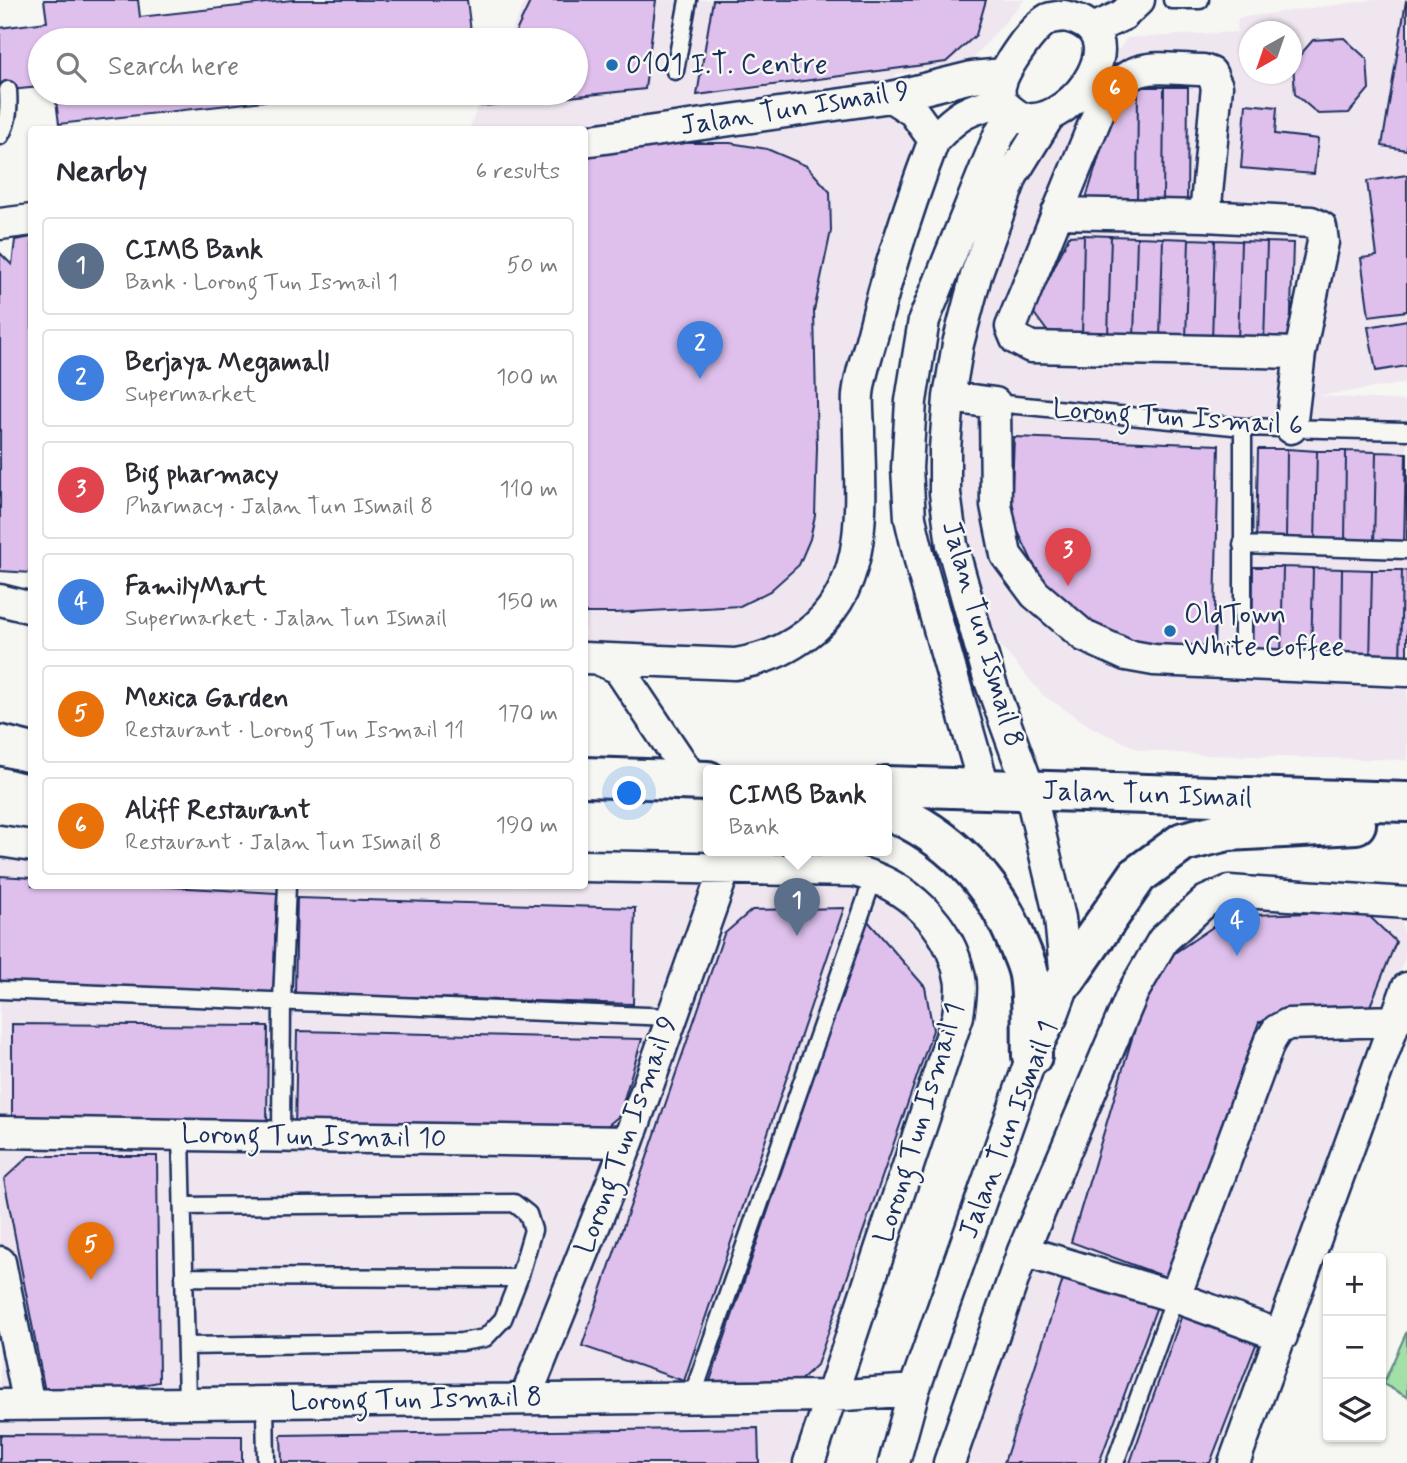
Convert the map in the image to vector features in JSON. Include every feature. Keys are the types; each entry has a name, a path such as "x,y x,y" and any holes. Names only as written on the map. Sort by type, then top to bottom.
{"main road":[{"path":"0,746 28,752"},
{"path":"588,777 700,780"},
{"name":"Jalan Tun Ismail","path":"892,786 1407,802"},
{"path":"1066,979 1139,875 1183,842 1228,831 1376,823 1407,808"},
{"path":"892,812 927,829 961,856 982,878 1006,917 1029,973 1032,1056"}],"street":[{"path":"1093,29 1123,15 1139,0"},
{"path":"1048,10 1078,18 1093,29 1098,40 1099,61 1094,92 1057,213 1011,327 1016,338 1031,347 1300,353"},
{"name":"Jalan Tun Ismail 8","path":"985,790 910,518 907,468 911,401 924,320 999,135 1006,97 1027,41 1048,10"},
{"path":"594,660 735,664 758,661 815,629 839,602 847,587 858,542 858,395 888,274 934,140 951,121 973,108 1006,97 1028,119 1049,116 1080,93 1094,92 1140,69 1203,70 1212,73 1217,86 1205,216"},
{"name":"Jalan Tun Ismail 9","path":"588,140 891,97 972,77 1006,97"},
{"path":"891,97 913,111 934,140"},
{"name":"Jalan Tun Ismail 8","path":"1030,792 989,678 952,545 945,493 949,397 958,344 977,272 1012,176 1049,116"},
{"path":"1057,213 1205,216 1311,222 1321,227 1323,242 1300,353 1291,428"},
{"path":"0,225 28,221"},
{"path":"888,274 939,286"},
{"name":"Lorong Tun Ismail 6","path":"949,397 995,403"},
{"path":"995,403 996,505 1006,555 1035,594 1084,636 1126,655 1154,660 1407,671"},
{"path":"0,600 28,607"},
{"path":"594,660 618,668 700,780"},
{"name":"Jalan Tun Ismail 1","path":"894,1463 914,1390 1032,1056 1052,1017 1066,979 1060,918 1030,792"},
{"path":"0,841 28,845"},
{"name":"Lorong Tun Ismail 1","path":"588,866 854,871 874,876 907,894 932,918 948,941 961,980 958,1016 809,1463"},
{"name":"Lorong Tun Ismail 9","path":"525,1399 628,1143 725,868"},
{"path":"949,1463 1023,1251 1133,992 1163,940 1206,901 1229,891 1407,903"},
{"path":"1234,1463 1407,988"},
{"path":"1175,1297 1269,1043 1277,1030 1288,1024 1396,1021"},
{"name":"Lorong Tun Ismail 10","path":"0,1132 628,1143"},
{"path":"1023,1251 1175,1297 1282,1336"},
{"path":"0,1262 29,1405"},
{"name":"Lorong Tun Ismail 8","path":"0,1405 832,1396 914,1390"}],"lane":[{"path":"675,71 688,0"},
{"path":"1172,0 1200,0"},
{"path":"0,136 5,128 9,107 8,90"},
{"name":"Lorong Tun Ismail 6","path":"995,403 1242,427 1407,432"},
{"path":"1242,427 1243,664"},
{"path":"1242,545 1407,550"},
{"path":"692,1397 874,876"},
{"path":"281,1135 282,1000 287,889"},
{"path":"0,990 671,1017"},
{"path":"181,1134 187,1403"},
{"path":"183,1206 514,1203 528,1214 533,1230 503,1319 485,1338 461,1342 186,1346"},
{"path":"184,1277 519,1278"},
{"path":"1115,1463 1175,1297"},
{"path":"265,1402 266,1463"}],"shaded area":[{"path":"526,0 1024,0 971,61 895,74 895,116 912,134 917,148 872,269 855,391 844,583 774,649 588,648 588,126 471,126 478,105 588,105 588,28 513,28"},
{"path":"1372,0 1407,0 1407,383 1318,396 1407,401 1407,760 1207,755 1140,750 1093,728 1043,695 998,643 973,590 956,527 956,453 967,364 990,284 1027,176 1127,38 1237,32 1238,18"},
{"path":"0,833 28,835 28,889 588,889 588,855 877,870 965,975 811,1463 0,1463"},
{"path":"1237,906 1389,910 1402,923 1405,957 1217,1463 960,1463 1140,990 1167,951 1206,917"}],"green space":[{"path":"1407,1331 1407,1397 1386,1386 1386,1377"}],"building":[{"path":"44,0 138,0 140,17 292,0 467,0 470,28 28,28 28,88 0,91 0,28 47,22"},
{"name":"0101 I.T. Centre","path":"531,0 656,0 645,89 588,95 588,28 518,28"},
{"path":"713,0 986,0 976,35 946,62 697,95"},
{"path":"1407,2 1407,150 1382,146"},
{"path":"1344,38 1367,59 1369,89 1349,113 1318,114 1295,94 1294,84 1302,84 1302,53 1313,40"},
{"path":"1138,87 1164,87 1163,205 1137,205"},
{"path":"1138,87 1137,205 1084,205 1113,111"},
{"path":"1164,87 1188,87 1187,206 1163,205"},
{"path":"1246,104 1277,107 1275,134 1318,139 1314,174 1241,168"},
{"path":"57,105 229,105 59,124"},
{"path":"676,143 730,143 767,149 807,166 830,192 831,231 814,311 817,447 815,516 810,539 799,565 770,591 740,606 588,613 588,154"},
{"path":"1407,175 1407,311 1369,316 1361,258 1377,256 1367,181"},
{"path":"1084,235 1082,336 1050,335 1033,312 1069,236"},
{"path":"1084,235 1111,236 1108,337 1082,336"},
{"path":"1111,236 1137,237 1134,338 1108,337"},
{"path":"1137,237 1163,238 1160,339 1134,338"},
{"path":"28,238 28,573 0,571 0,253 12,265 15,240"},
{"path":"1163,238 1189,239 1186,340 1160,339"},
{"path":"1189,239 1215,240 1212,341 1186,340"},
{"path":"1215,240 1241,241 1238,342 1212,341"},
{"path":"1241,241 1267,242 1264,343 1238,342"},
{"path":"1267,242 1293,243 1290,344 1264,343"},
{"path":"1407,320 1407,366 1376,371 1368,327"},
{"path":"1014,437 1219,445 1214,652 1138,650 1088,625 1043,584 1011,517"},
{"path":"1258,449 1287,449 1286,543 1256,542"},
{"path":"1287,449 1317,451 1315,544 1286,543"},
{"path":"1317,451 1346,451 1345,545 1315,544"},
{"path":"1346,451 1376,452 1374,545 1345,545"},
{"path":"1376,452 1406,453 1404,546 1374,545"},
{"path":"1406,453 1407,546 1404,546"},
{"path":"1253,567 1283,567 1281,661 1252,660"},
{"path":"1283,567 1313,568 1311,662 1281,661"},
{"path":"1313,568 1342,569 1341,662 1311,662"},
{"path":"1342,569 1372,570 1370,663 1341,662"},
{"path":"1372,570 1402,570 1400,664 1370,663"},
{"path":"1402,570 1407,571 1407,664 1400,664"},
{"path":"0,876 28,878 28,889 206,889 277,893 273,999 0,988"},
{"path":"297,898 635,908 633,1004 295,994"},
{"path":"844,908 684,1381 582,1346 724,934 752,910"},
{"path":"1364,911 1396,942 1366,1016 1259,1022 1166,1277 1071,1242 1142,1005 1173,954 1229,916"},
{"path":"867,920 925,987 933,1030 817,1365 795,1385 709,1384"},
{"path":"12,1024 268,1026 267,1124 12,1122"},
{"path":"297,1031 642,1039 619,1116 599,1133 295,1128"},
{"path":"29,1156 157,1156 159,1382 47,1402 4,1179"},
{"path":"1067,1267 1160,1298 1099,1463 1004,1463"},
{"path":"1182,1315 1257,1342 1210,1463 1130,1463"},
{"path":"758,1428 759,1463 282,1463 281,1435"},
{"path":"0,1435 242,1436 242,1463 0,1463"}],"place":[{"name":"0101 I.T. Centre","path":"612,65"},
{"name":"Aliff Restaurant","path":"1115,124"},
{"name":"Berjaya Megamall","path":"700,379"},
{"name":"Big pharmacy","path":"1068,586"},
{"name":"OldTown White Coffee","path":"1170,631"},
{"name":"CIMB Bank","path":"797,936"},
{"name":"FamilyMart","path":"1237,956"},
{"name":"Mexica Garden","path":"91,1280"}]}
